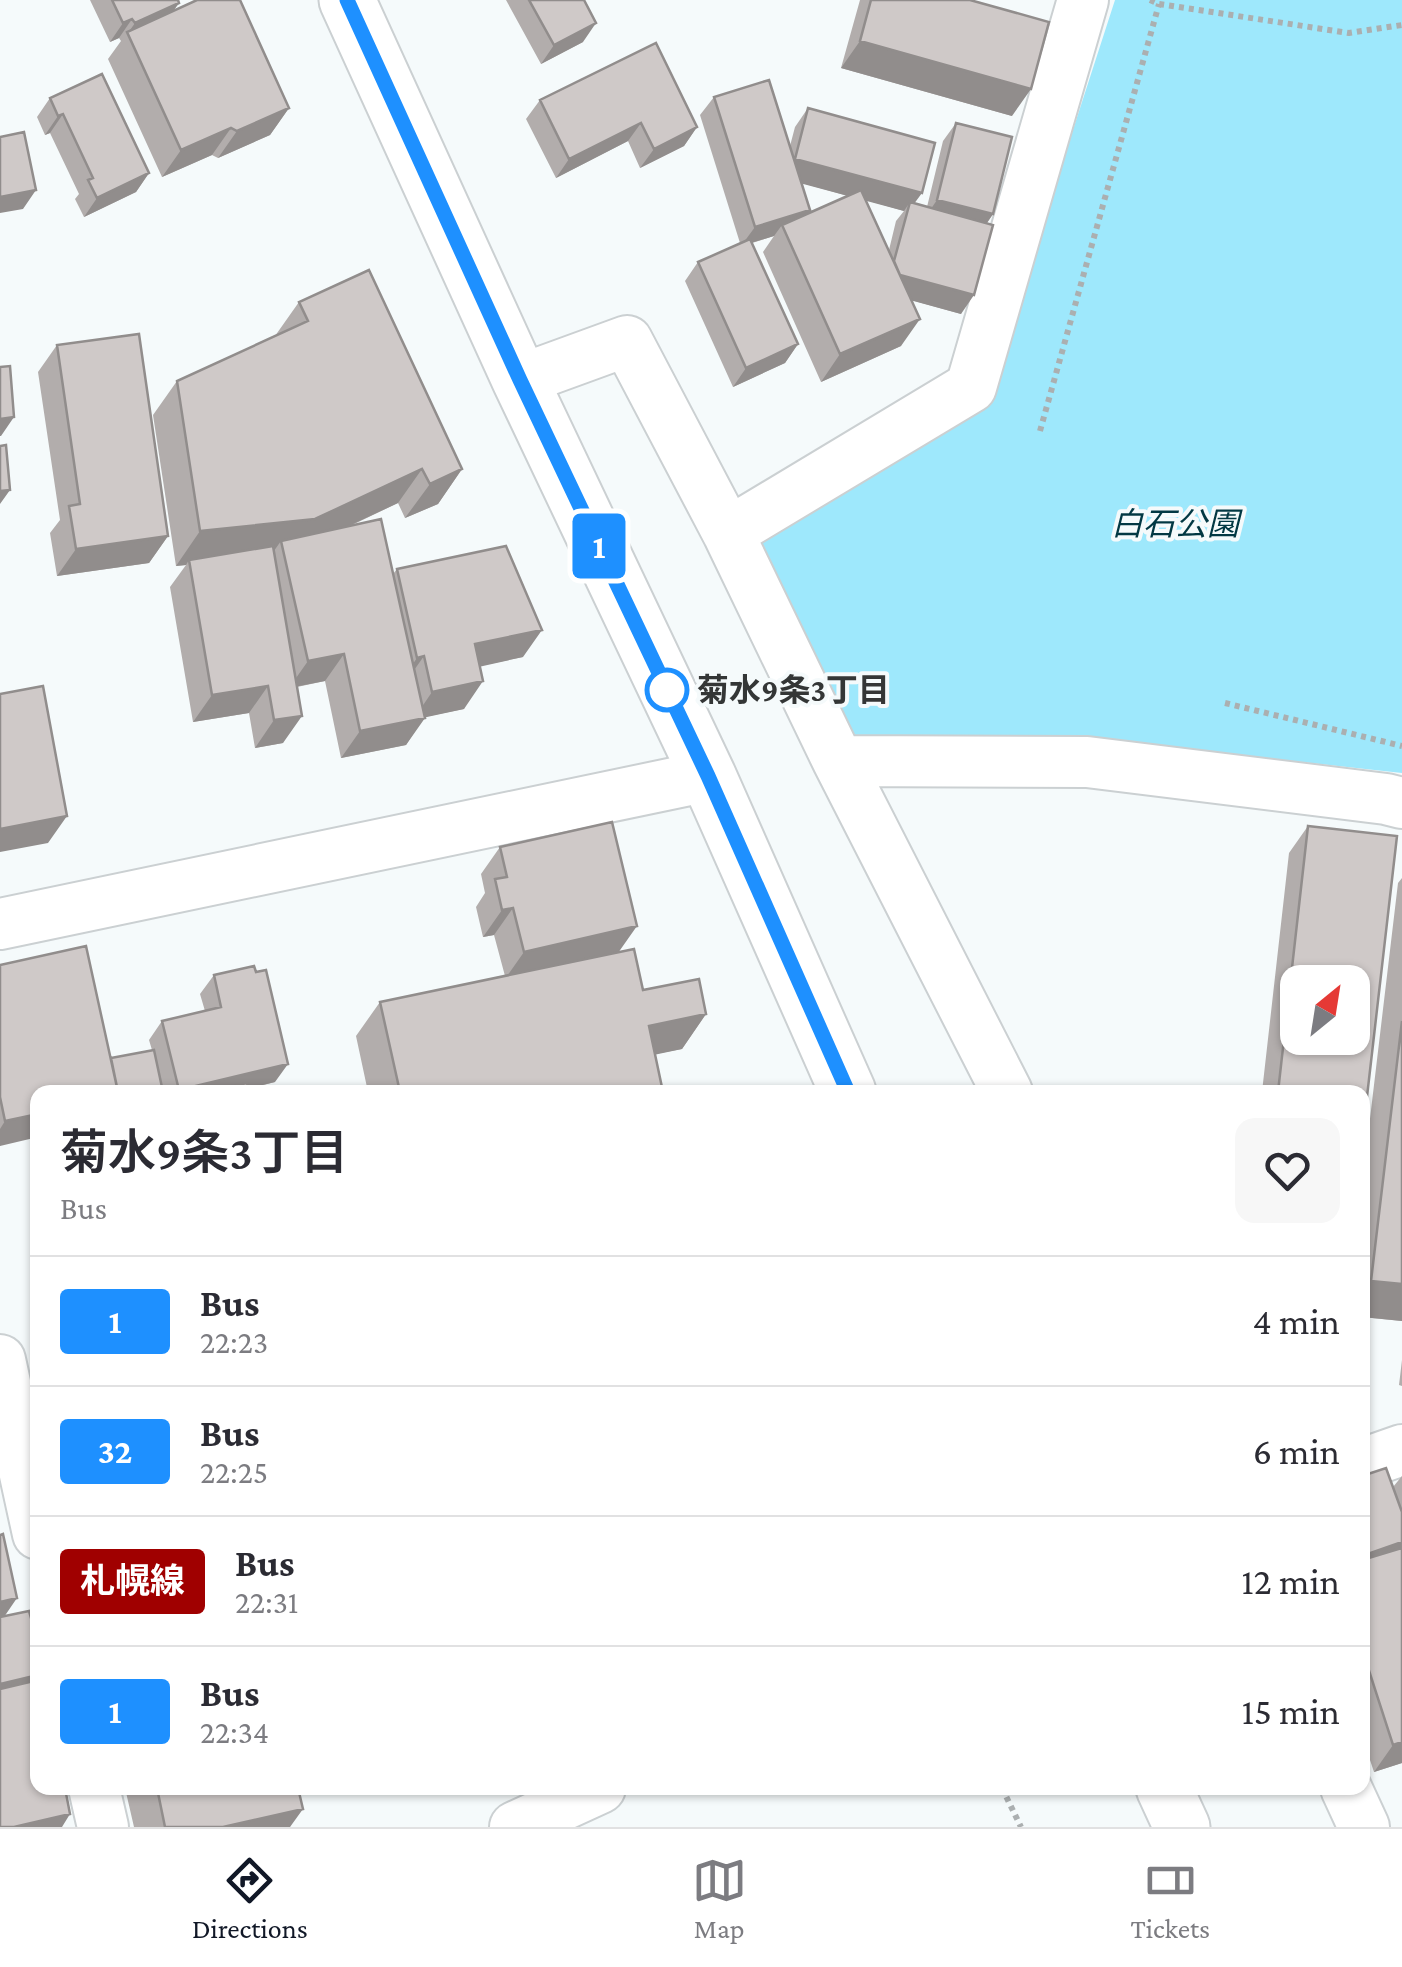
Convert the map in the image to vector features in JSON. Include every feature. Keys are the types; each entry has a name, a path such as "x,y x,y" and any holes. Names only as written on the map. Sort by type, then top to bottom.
{"highway":[{"path":"347,0 520,380 708,776 845,1085"},
{"path":"1167,1795 1182,1827"}],"street":[{"path":"728,533 972,387 1083,0"},
{"path":"520,380 627,341 728,533 838,762 1002,1085"},
{"path":"838,762 1087,762 1402,803"},
{"path":"0,924 708,776"},
{"path":"11,1377 19,1454 30,1500"},
{"path":"1370,1461 1402,1450"},
{"path":"96,1795 103,1827"},
{"path":"515,1827 585,1795"},
{"path":"1349,1795 1364,1827"}],"path":[{"path":"1150,0 1349,33 1402,26"},
{"path":"1040,431 1159,4"},
{"path":"1225,702 1402,746"},
{"path":"1005,1795 1021,1827"}],"green space":[{"name":"白石公園","path":"1115,0 1402,0 1402,773 1210,752 849,740 758,541 983,408"}],"building":[{"path":"112,0 179,3 135,23 132,19 123,23"},
{"path":"197,0 240,0 289,108 181,150 127,32"},
{"path":"529,0 584,0 596,23 554,45"},
{"path":"871,0 970,0 1049,22 1031,89 860,41"},
{"path":"656,43 697,127 654,149 641,123 569,159 540,100"},
{"path":"102,74 149,173 97,198 88,180 93,178 63,114 58,116 50,98"},
{"path":"769,80 810,210 755,227 714,97"},
{"path":"808,108 935,143 922,193 795,159"},
{"path":"956,123 1012,137 993,214 937,200"},
{"path":"24,132 36,190 0,197 0,137"},
{"path":"861,190 920,319 840,354 782,225"},
{"path":"910,202 993,225 974,295 900,275 894,261"},
{"path":"750,239 798,344 746,368 698,262"},
{"path":"369,270 462,469 430,484 422,469 315,519 200,531 177,381 308,321 299,302"},
{"path":"139,334 168,536 76,549 69,506 80,504 57,345"},
{"path":"10,366 14,417 0,419 0,367"},
{"path":"6,445 10,490 0,491 0,446"},
{"path":"381,519 425,718 360,731 344,654 308,661 281,541"},
{"path":"273,546 302,716 274,720 268,686 212,695 189,560"},
{"path":"506,546 542,630 475,644 483,681 432,692 424,656 417,658 397,569"},
{"path":"43,686 67,816 0,829 0,694"},
{"path":"612,822 637,926 524,952 513,908 502,910 495,879 507,877 500,847"},
{"path":"1308,826 1397,836 1368,1085 1279,1085 1282,1055 1370,1055 1370,965 1292,965"},
{"path":"86,946 116,1085 30,1085 30,1116 5,1121 0,1097 0,965"},
{"path":"634,949 643,990 699,979 706,1014 649,1026 662,1085 398,1085 380,1002"},
{"path":"254,966 256,972 266,970 288,1064 200,1085 178,1085 162,1021 221,1007 214,975"},
{"path":"1402,1021 1402,1284 1371,1281"},
{"path":"154,1050 162,1085 117,1085 111,1058"},
{"path":"1386,1468 1402,1512 1402,1542 1370,1553 1370,1473"},
{"path":"3,1534 17,1598 0,1602 0,1535"},
{"path":"1402,1548 1402,1742 1393,1745 1370,1674 1370,1558"},
{"path":"29,1611 30,1615 30,1677 0,1684 0,1617"},
{"path":"30,1682 30,1795 66,1795 70,1814 0,1827 0,1689"},
{"path":"158,1795 300,1795 303,1809 223,1827 165,1827"}],"bus line":[{"name":"1","path":"347,0 520,380 708,776 845,1085"}],"place":[{"name":"菊水9条3丁目","path":"667,690"}]}
